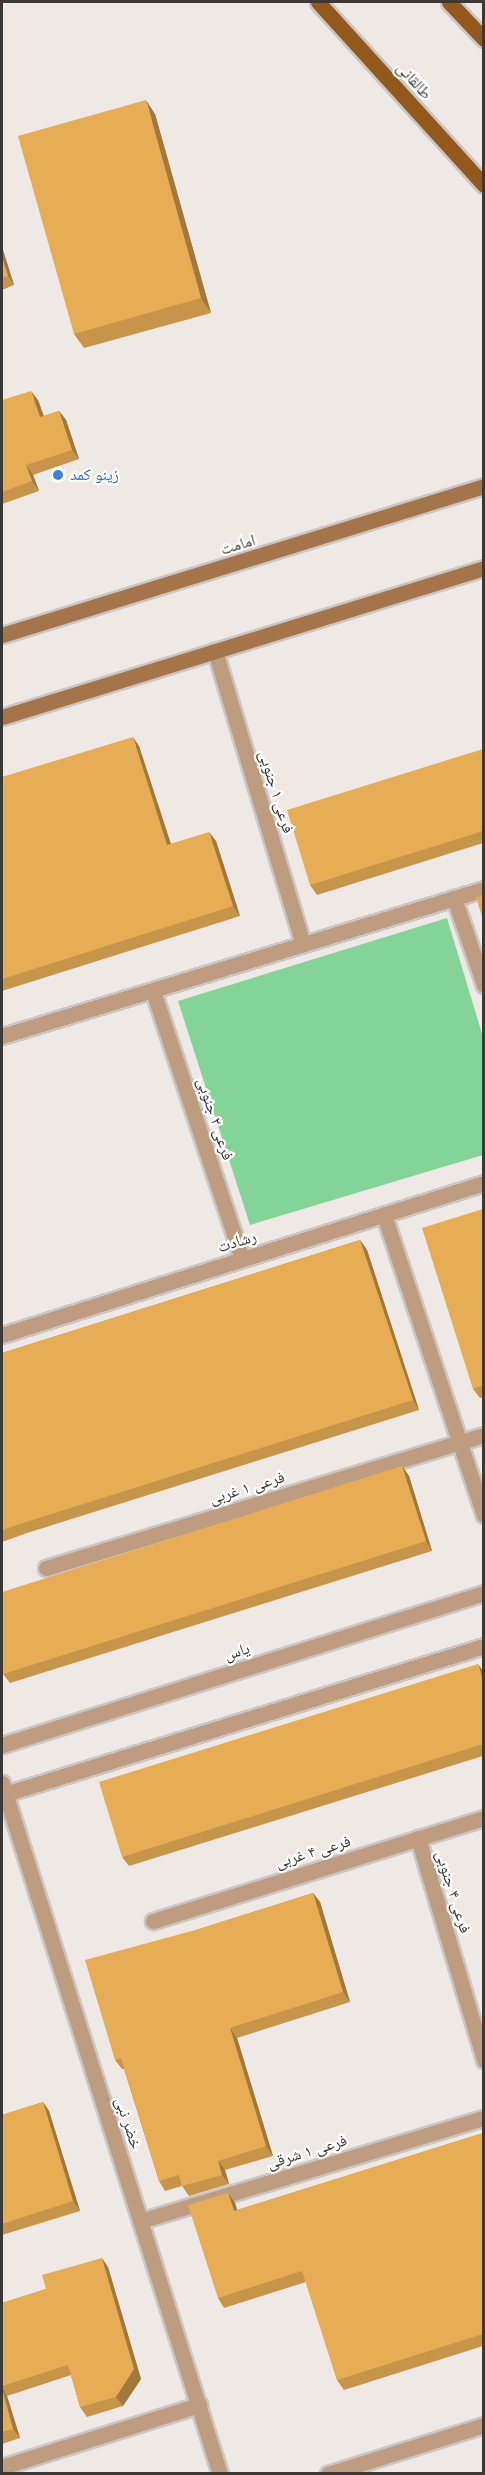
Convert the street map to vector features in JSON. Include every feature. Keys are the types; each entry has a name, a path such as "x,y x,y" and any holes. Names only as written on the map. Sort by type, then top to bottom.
{"main road":[{"name":"طالقانی","path":"318,2 483,185"},
{"path":"449,2 483,39"},
{"name":"امامت","path":"2,635 483,486"},
{"path":"2,717 483,568"}],"street":[{"name":"فرعی ۱ جنوبی","path":"215,651 303,945"},
{"path":"2,1036 483,889"},
{"path":"454,898 483,985"},
{"name":"فرعی ۲ جنوبی","path":"153,991 242,1259"},
{"name":"رشادت","path":"2,1335 483,1183"},
{"path":"384,1215 483,1515"},
{"path":"460,1443 483,1436"},
{"name":"فرعی ۱ غربی","path":"46,1568 460,1443"},
{"name":"یاس","path":"2,1745 483,1593"},
{"path":"3,1789 483,1646"},
{"name":"خضر نبی","path":"3,1789 220,2474"},
{"name":"فرعی ۴ غربی","path":"153,1921 483,1818"},
{"name":"فرعی ۴ جنوبی","path":"418,1839 483,2060"},
{"name":"فرعی ۱ شرقی","path":"140,2221 483,2118"},
{"path":"2,2467 199,2405"},
{"path":"328,2474 483,2425"}],"green space":[{"path":"447,918 483,1037 483,1155 250,1225 178,1001"}],"building":[{"path":"146,100 201,298 74,334 18,136"},
{"path":"2,257 8,276 2,278"},
{"path":"31,391 40,417 59,411 72,450 26,465 32,481 2,492 2,400"},
{"path":"133,737 167,845 209,832 233,906 2,979 2,777"},
{"path":"483,749 483,831 310,885 287,810"},
{"path":"483,895 483,920 476,897"},
{"path":"483,1209 483,1385 473,1389 422,1228"},
{"path":"360,1240 413,1400 2,1530 2,1353"},
{"path":"402,1466 426,1541 3,1674 2,1592"},
{"path":"478,1664 483,1681 483,1744 122,1857 99,1782"},
{"path":"313,1893 343,1992 230,2028 266,2146 218,2161 222,2175 182,2186 179,2175 159,2181 121,2058 115,2060 85,1960 199,1929"},
{"path":"43,2102 73,2201 2,2224 2,2115"},
{"path":"483,2133 483,2334 337,2380 302,2271 218,2298 188,2205 228,2193 234,2211"},
{"path":"102,2258 134,2369 116,2397 80,2407 68,2365 2,2386 2,2303 46,2289 42,2275"},
{"path":"2,2389 13,2429 2,2432"}],"place":[{"name":"زینو کمد","path":"58,475"}]}
